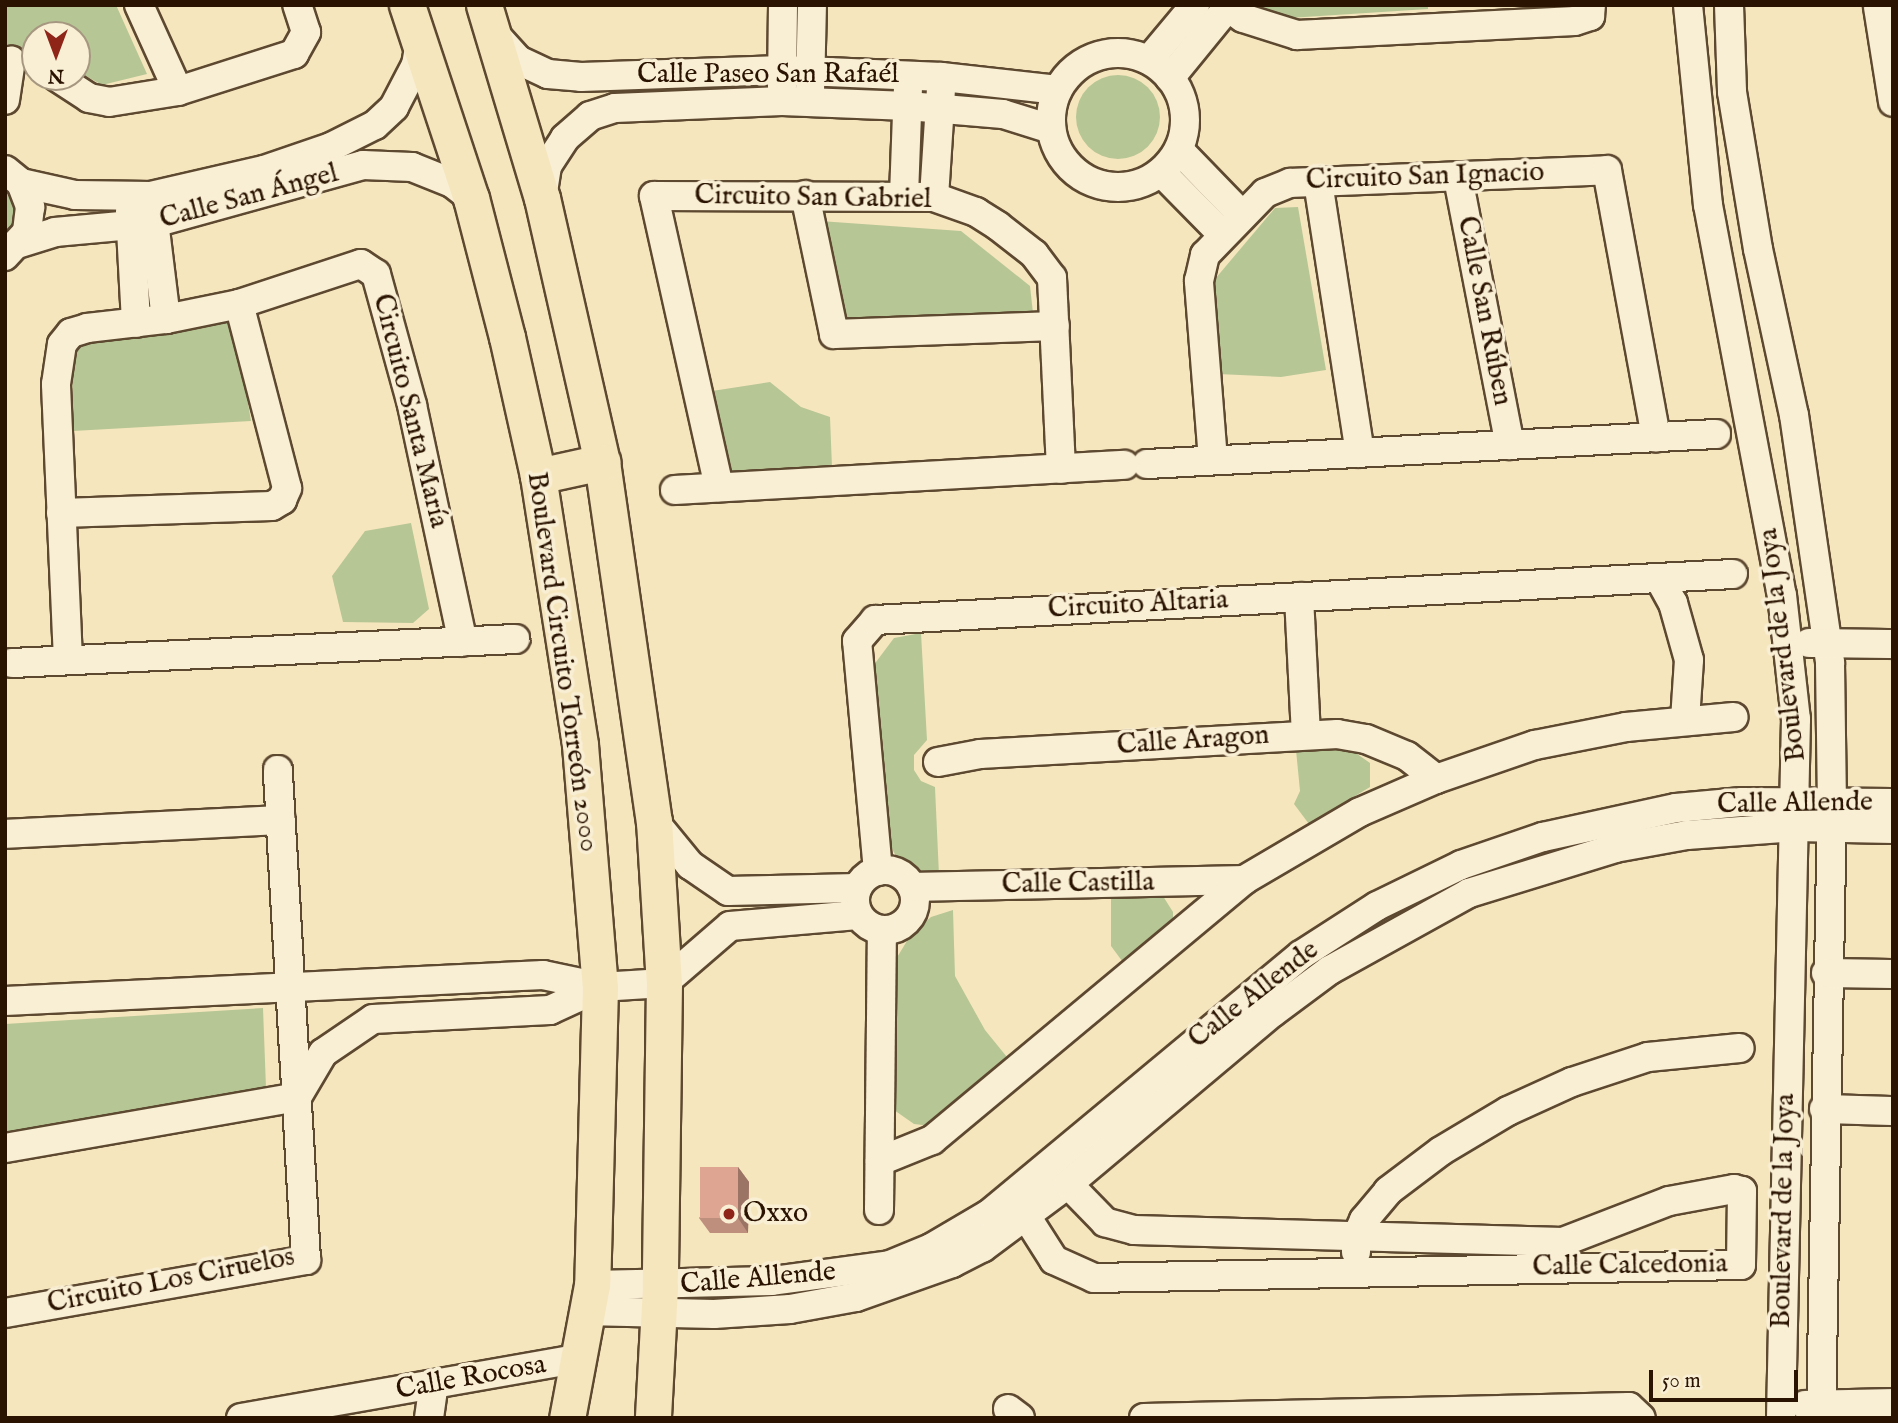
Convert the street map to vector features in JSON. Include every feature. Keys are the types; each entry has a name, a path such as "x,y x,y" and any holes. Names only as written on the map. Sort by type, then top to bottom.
{"main road":[{"name":"Boulevard Circuito Torreón 2000","path":"407,5 471,198 538,476 580,745 600,987 589,1298 566,1418"},
{"path":"489,19 542,198 602,463 654,821 664,983 659,1300 653,1418"},
{"path":"538,476 602,463"}],"street":[{"path":"139,5 178,91"},
{"path":"78,91 89,98 109,102 178,91 294,54 306,32 297,5"},
{"path":"782,101 783,5"},
{"path":"810,101 813,5"},
{"path":"1159,69 1195,5"},
{"path":"1159,69 1226,7 1261,25 1297,35 1447,17 1575,20 1590,16 1591,5"},
{"name":"Boulevard de la Joya","path":"1688,5 1708,205 1727,317 1751,421 1790,653 1797,815 1785,1085 1781,1412"},
{"name":"Boulevard de la Joya","path":"1729,5 1732,92 1758,249 1794,415 1829,653 1831,815 1826,973 1821,1411"},
{"path":"1878,7 1891,74 1893,102"},
{"name":"Calle Paseo San Rafaél","path":"489,19 518,60 548,74 581,77 782,70 942,77 1058,90"},
{"name":"Calle San Ángel","path":"13,177 141,211 356,136 394,107 416,65 420,42"},
{"path":"1119,53 1159,69 1185,113 1179,150 1161,172 1136,186 1093,183 1060,156 1051,129 1058,90 1066,77 1090,59 1119,53"},
{"path":"5,100 17,62"},
{"path":"904,196 909,75"},
{"path":"934,197 942,77"},
{"name":"Calle Paseo San Rafaél","path":"542,198 547,166 565,138 590,116 615,108 810,101 1003,114 1051,129"},
{"path":"1179,150 1241,214"},
{"name":"Calle San Ángel","path":"13,250 55,232 141,211 363,165 412,167 452,183 471,198"},
{"name":"Circuito San Ignacio","path":"1213,460 1199,281 1205,255 1241,214 1265,193 1290,183 1608,170 1656,438"},
{"path":"1161,172 1222,234"},
{"path":"13,177 30,207 13,250"},
{"name":"Calle San Rúben","path":"1458,178 1510,445"},
{"path":"1318,182 1360,453"},
{"path":"805,195 834,334 1055,326"},
{"name":"Circuito San Gabriel","path":"719,487 654,196 934,197 976,212 1034,254 1052,278 1061,469"},
{"path":"141,211 166,319"},
{"path":"136,323 141,211"},
{"name":"Circuito Santa María","path":"68,660 56,384 62,344 71,333 87,328 166,319 239,304 355,265 374,270 412,405 463,642"},
{"path":"61,513 272,506 282,500 287,488 239,304"},
{"path":"676,490 1716,434"},
{"name":"Circuito Altaria","path":"864,891 857,641 875,621 1733,575"},
{"path":"1659,578 1673,603 1685,641 1689,690 1685,720"},
{"path":"1299,597 1306,734"},
{"path":"12,663 515,639"},
{"path":"1790,653 1829,653 1893,644"},
{"path":"1829,653 1893,663"},
{"path":"880,1161 932,1140 1244,880 1360,812 1436,779 1535,745 1685,720 1734,717"},
{"name":"Calle Aragon","path":"939,762 980,754 1306,734 1366,739 1407,756 1436,779"},
{"name":"Circuito Los Ciruelos","path":"5,1313 306,1260 278,770"},
{"name":"Calle Allende","path":"659,1300 890,1265 931,1248 989,1214 1301,955 1377,906 1461,865 1613,820 1676,808 1831,815 1893,803"},
{"name":"Calle Allende","path":"659,1300 790,1309 856,1297 952,1263 1026,1216 1068,1184 1321,977 1392,933 1469,893 1615,848 1797,815"},
{"name":"Calle Allende","path":"1831,815 1893,829"},
{"path":"5,834 281,820"},
{"path":"654,821 690,865 728,891 801,905"},
{"path":"5,1001 543,975 600,987 664,983 730,926 801,905 864,891 898,873 912,887 915,897 910,918 892,930 882,930"},
{"name":"Calle Castilla","path":"912,887 1244,880"},
{"path":"728,891 730,926"},
{"path":"864,891 882,930 879,1210"},
{"path":"1826,973 1893,974"},
{"path":"371,983 373,1019"},
{"path":"5,1148 297,1097 323,1053 373,1019 550,1010 600,987"},
{"path":"1356,1272 1356,1238 1388,1191 1441,1151 1508,1111 1572,1082 1648,1058 1740,1048"},
{"path":"1825,1110 1893,1111"},
{"name":"Calle Calcedonia","path":"1026,1216 1054,1260 1094,1278 1356,1272 1564,1255 1669,1201 1734,1189 1742,1191 1740,1266 1564,1255 1356,1238 1119,1228 1093,1212 1068,1184"},
{"path":"589,1298 659,1300"},
{"name":"Calle Rocosa","path":"242,1418 299,1413 435,1384 576,1359"},
{"path":"429,1418 435,1384"},
{"path":"1781,1412 1821,1411 1893,1403"},
{"path":"1144,1418 1512,1413 1629,1407 1641,1418"}],"green space":[{"path":"5,5 116,5 147,74 102,85 91,79 91,21 21,21 21,48 5,44"},
{"path":"1259,5 1428,5 1428,9 1274,19"},
{"path":"1118,75 1134,78 1153,94 1160,117 1157,133 1141,152 1118,159 1102,156 1083,140 1076,117 1079,101 1095,82"},
{"path":"5,179 19,222 5,243"},
{"path":"1298,207 1326,370 1281,377 1218,374 1215,279 1275,208"},
{"path":"820,221 961,231 1030,286 1033,313 842,321"},
{"path":"220,319 231,325 237,339 251,421 73,431 72,352 77,342"},
{"path":"770,382 801,407 830,417 832,467 732,471 712,391"},
{"path":"411,523 429,609 413,623 343,622 332,576 365,531"},
{"path":"921,633 927,740 914,755 914,770 921,781 935,787 939,875 926,876 898,860 889,843 873,666 894,638"},
{"path":"1350,749 1370,763 1370,787 1309,824 1294,804 1300,791 1296,750"},
{"path":"1111,892 1161,893 1173,912 1173,930 1128,969 1111,946"},
{"path":"953,910 955,976 985,1030 1011,1062 931,1126 914,1124 894,1110 891,981 896,959 910,936 931,917"},
{"path":"263,1008 266,1088 5,1136 5,1024"}],"building":[{"path":"700,1167 738,1167 738,1218 700,1218"}],"place":[{"name":"Oxxo","path":"729,1214"}]}
